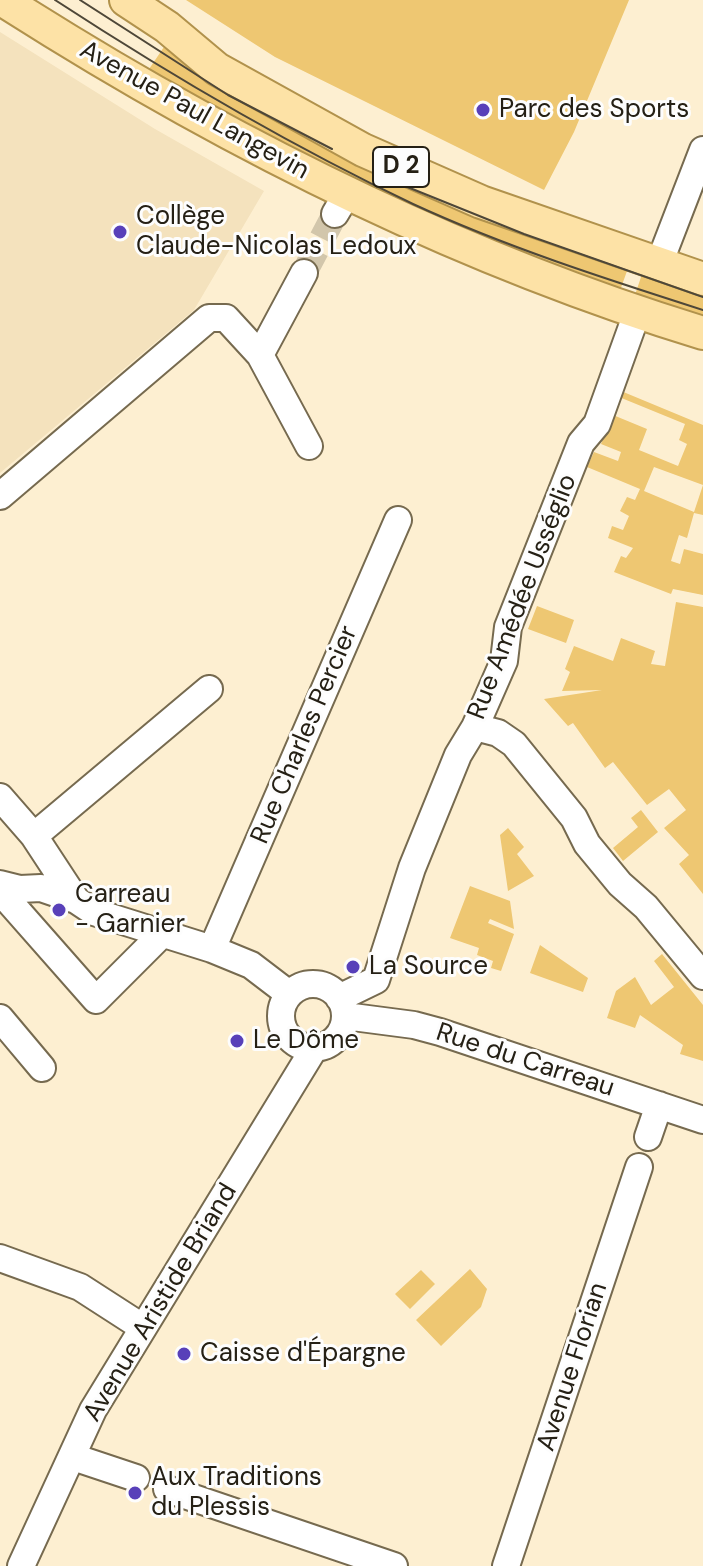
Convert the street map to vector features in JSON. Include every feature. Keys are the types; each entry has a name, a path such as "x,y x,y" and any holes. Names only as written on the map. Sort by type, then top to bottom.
{"main road":[{"name":"Avenue Paul Langevin","path":"3,0 341,204 637,313 703,333"},
{"name":"Avenue Paul Langevin","path":"126,0 167,27 217,69 363,150 481,202 703,279"}],"street":[{"path":"659,264 703,150"},
{"path":"260,355 304,273"},
{"name":"Rue Amédée Usséglio","path":"342,1007 376,980 412,868 458,755 475,727 504,661 508,627 581,443 597,424 637,313"},
{"path":"0,496 209,318 226,318 260,355 309,446"},
{"name":"Rue Charles Percier","path":"212,949 398,520"},
{"path":"34,836 209,689"},
{"path":"475,727 498,733 514,744 574,818 587,844 620,884 646,907 703,976"},
{"path":"0,797 34,836 76,900"},
{"path":"0,884 20,889 41,888 76,900 94,912 212,949 251,965 289,994"},
{"path":"0,891 96,1000 162,934"},
{"path":"315,984 325,986 342,1007 333,1041 315,1047 297,1043 284,1030 281,1011 289,994 297,988 315,984"},
{"name":"Rue du Carreau","path":"342,1007 440,1032 703,1120"},
{"path":"0,1018 42,1068"},
{"name":"Avenue Aristide Briand","path":"21,1566 93,1410 315,1047"},
{"path":"648,1137 659,1105"},
{"name":"Avenue Florian","path":"506,1566 639,1167"},
{"path":"0,1258 80,1287 142,1327"},
{"path":"73,1457 136,1478"},
{"path":"167,1489 394,1566"}],"shaded area":[{"name":"Parc des Sports","path":"186,0 629,0 574,132 544,190 275,57"},
{"name":"Collège Claude-Nicolas Ledoux","path":"0,32 155,129 264,191 194,310 0,473"},
{"path":"170,38 217,78 631,260 618,296 526,263 143,78"},
{"path":"645,265 703,288 703,324 633,301"},
{"path":"621,391 703,425 703,485 703,515 694,513 687,538 679,535 671,561 680,564 684,549 703,554 703,595 673,589 671,594 614,572 621,556 626,558 633,548 608,538 612,526 623,530 629,516 620,511 627,497 635,500 640,489 587,467 594,452 618,461 621,452 601,444 613,415 647,429 639,450 678,466 687,444 679,440 685,424 619,397","holes":["654,467 703,485 694,512 644,491"]},
{"path":"676,602 703,607 703,894 679,864 689,855 664,828 686,810 669,789 647,805 613,762 605,768 573,723 568,726 544,699 602,690 562,691 570,672 565,669 574,646 613,661 621,638 655,651 651,664 665,666"},
{"path":"537,606 574,620 566,643 528,629"},
{"path":"641,810 658,832 623,861 613,848 638,827 631,818"},
{"path":"508,828 524,847 517,854 534,876 508,891 500,835"},
{"path":"470,886 510,901 514,929 490,919 488,923 514,934 501,971 491,968 493,961 477,955 479,948 450,938"},
{"path":"540,945 588,978 583,992 530,973"},
{"path":"662,954 703,1005 703,1061 680,1054 683,1045 640,1015 635,1028 607,1018 616,991 635,977 651,1005 674,987 654,961"},
{"path":"470,1269 487,1289 481,1307 441,1346 416,1320"},
{"path":"421,1270 435,1284 410,1309 395,1294"}],"tunnel":[{"path":"304,273 335,214"}],"tram line":[{"path":"55,0 231,108 413,204 520,248 703,310"},
{"path":"80,0 228,95 332,149"},
{"path":"400,184 524,234 703,297"}],"place":[{"name":"Parc des Sports","path":"483,110"},
{"name":"Collège Claude-Nicolas Ledoux","path":"120,232"},
{"name":"Carreau - Garnier","path":"59,910"},
{"name":"La Source","path":"353,967"},
{"name":"Le Dôme","path":"237,1041"},
{"name":"Caisse d'Épargne","path":"184,1354"},
{"name":"Aux Traditions du Plessis","path":"135,1493"}]}
